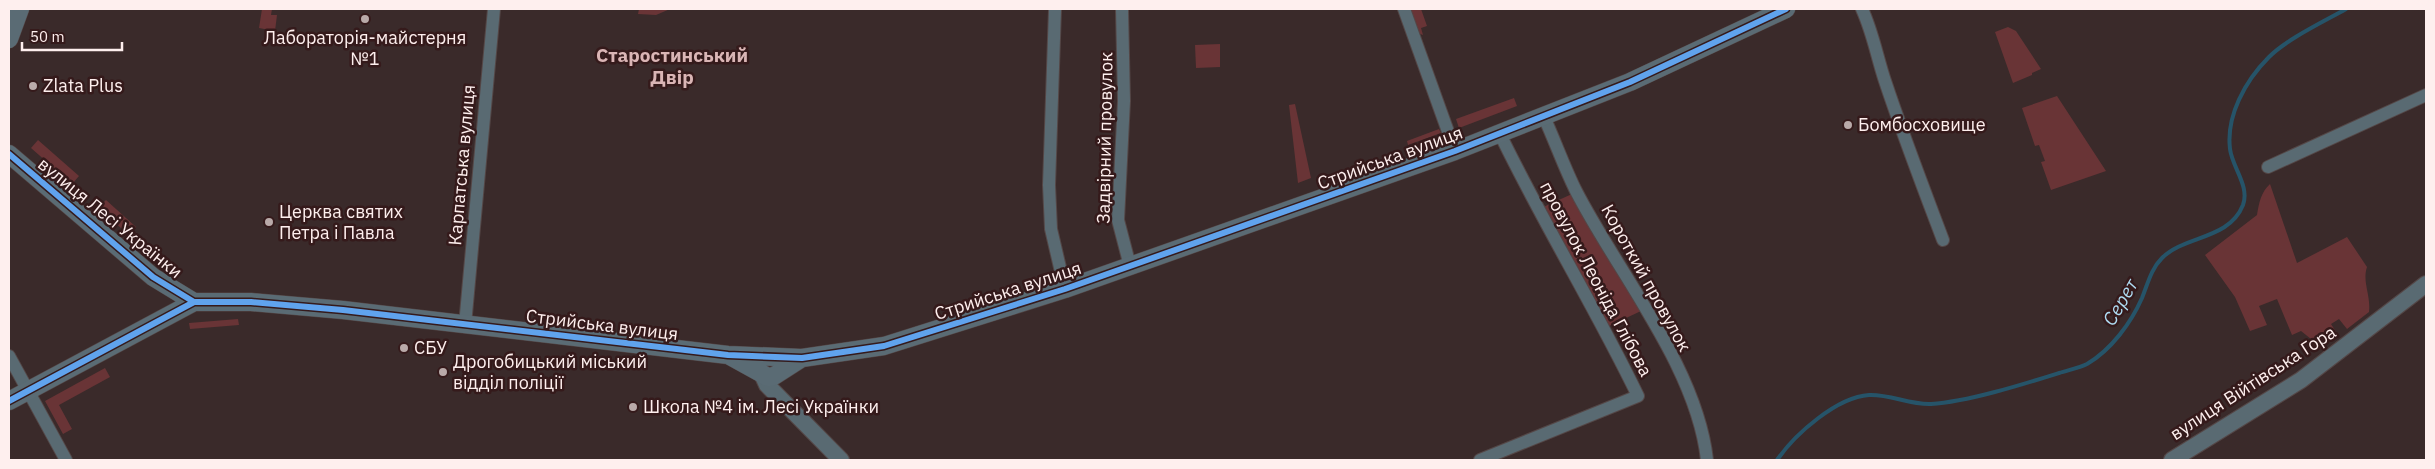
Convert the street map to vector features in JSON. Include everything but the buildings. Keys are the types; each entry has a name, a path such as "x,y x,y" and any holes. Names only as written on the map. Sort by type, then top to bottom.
{"main road":[{"path":"9,39 20,9"},
{"name":"Стрийська вулиця","path":"194,302 251,302 635,343 728,355 802,358 884,346 1065,289 1455,151 1630,82 1786,9"},
{"name":"вулиця Лесі Українки","path":"9,154 153,277 194,302"},
{"path":"9,401 194,302"},
{"name":"Стрийська вулиця","path":"728,355 769,374 802,358"},
{"path":"769,356 760,362 759,368 769,374"}],"street":[{"name":"Карпатська вулиця","path":"465,325 494,9"},
{"path":"1055,9 1049,185 1051,229 1065,289"},
{"name":"Задвірний провулок","path":"1122,9 1124,101 1118,220 1130,266"},
{"path":"1404,9 1455,151"},
{"path":"1862,9 1871,29 1885,79 1906,141 1943,240"},
{"path":"2268,166 2426,95"},
{"name":"Короткий провулок","path":"1544,117 1576,190 1646,309 1686,386 1699,420 1707,460"},
{"name":"провулок Леоніда Глібова","path":"1480,460 1638,396 1605,329 1538,210 1500,134"},
{"name":"вулиця Війтівська Гора","path":"2172,460 2301,380 2426,284"},
{"path":"9,356 66,460"},
{"path":"769,374 767,385 841,460"}],"shaded area":[{"path":"262,9 272,9 271,15 277,15 275,31 259,28"},
{"path":"639,9 670,9 656,15 638,14"},
{"path":"1410,9 1421,9 1427,26 1421,28 1423,35 1418,33"},
{"path":"2008,27 2016,31 2041,69 2013,83 1995,32"},
{"path":"1220,44 1220,67 1196,68 1195,45"},
{"path":"2057,96 2106,171 2051,190 2041,162 2045,161 2039,145 2035,146 2022,108"},
{"path":"1514,98 1517,106 1459,128 1456,119"},
{"path":"1295,104 1311,178 1298,183 1289,105"},
{"path":"1439,129 1441,133 1408,145 1407,141"},
{"path":"38,140 79,176 72,184 31,148"},
{"path":"2270,184 2297,263 2347,237 2367,267 2365,278 2369,312 2347,329 2339,319 2331,324 2338,335 2318,350 2311,339 2301,331 2292,335 2277,299 2259,306 2267,325 2250,331 2235,297 2205,255 2257,215 2262,194"},
{"path":"1572,194 1641,311 1609,326 1541,208"},
{"path":"106,200 136,227 129,235 98,208"},
{"path":"238,319 239,325 190,329 189,323"},
{"path":"105,368 110,377 59,405 72,429 63,434 45,401"}],"waterway":[{"name":"Серет","path":"1777,460 1794,439 1818,418 1844,402 1857,397 1877,395 1923,404 1945,403 1995,392 2081,367 2096,358 2112,344 2126,326 2142,298 2158,262 2182,245 2228,225 2243,205 2244,191 2231,156 2230,137 2234,112 2252,77 2260,66 2285,44 2346,9"}],"cycle path":[{"path":"9,401 194,302 251,302 343,310 728,355 802,358 884,346 1065,289 1455,151 1630,82 1786,9"},
{"path":"9,154 153,277 194,302"}],"place":[{"name":"Лабораторія-майстерня №1","path":"365,19"},
{"name":"Zlata Plus","path":"33,86"},
{"name":"Бомбосховище","path":"1848,125"},
{"name":"Церква святих Петра і Павла","path":"269,222"},
{"name":"СБУ","path":"404,348"},
{"name":"Дрогобицький міський відділ поліції","path":"443,372"},
{"name":"Школа №4 ім. Лесі Українки","path":"633,407"}],"district":[{"name":"Старостинський Двір","path":"672,66"}]}
